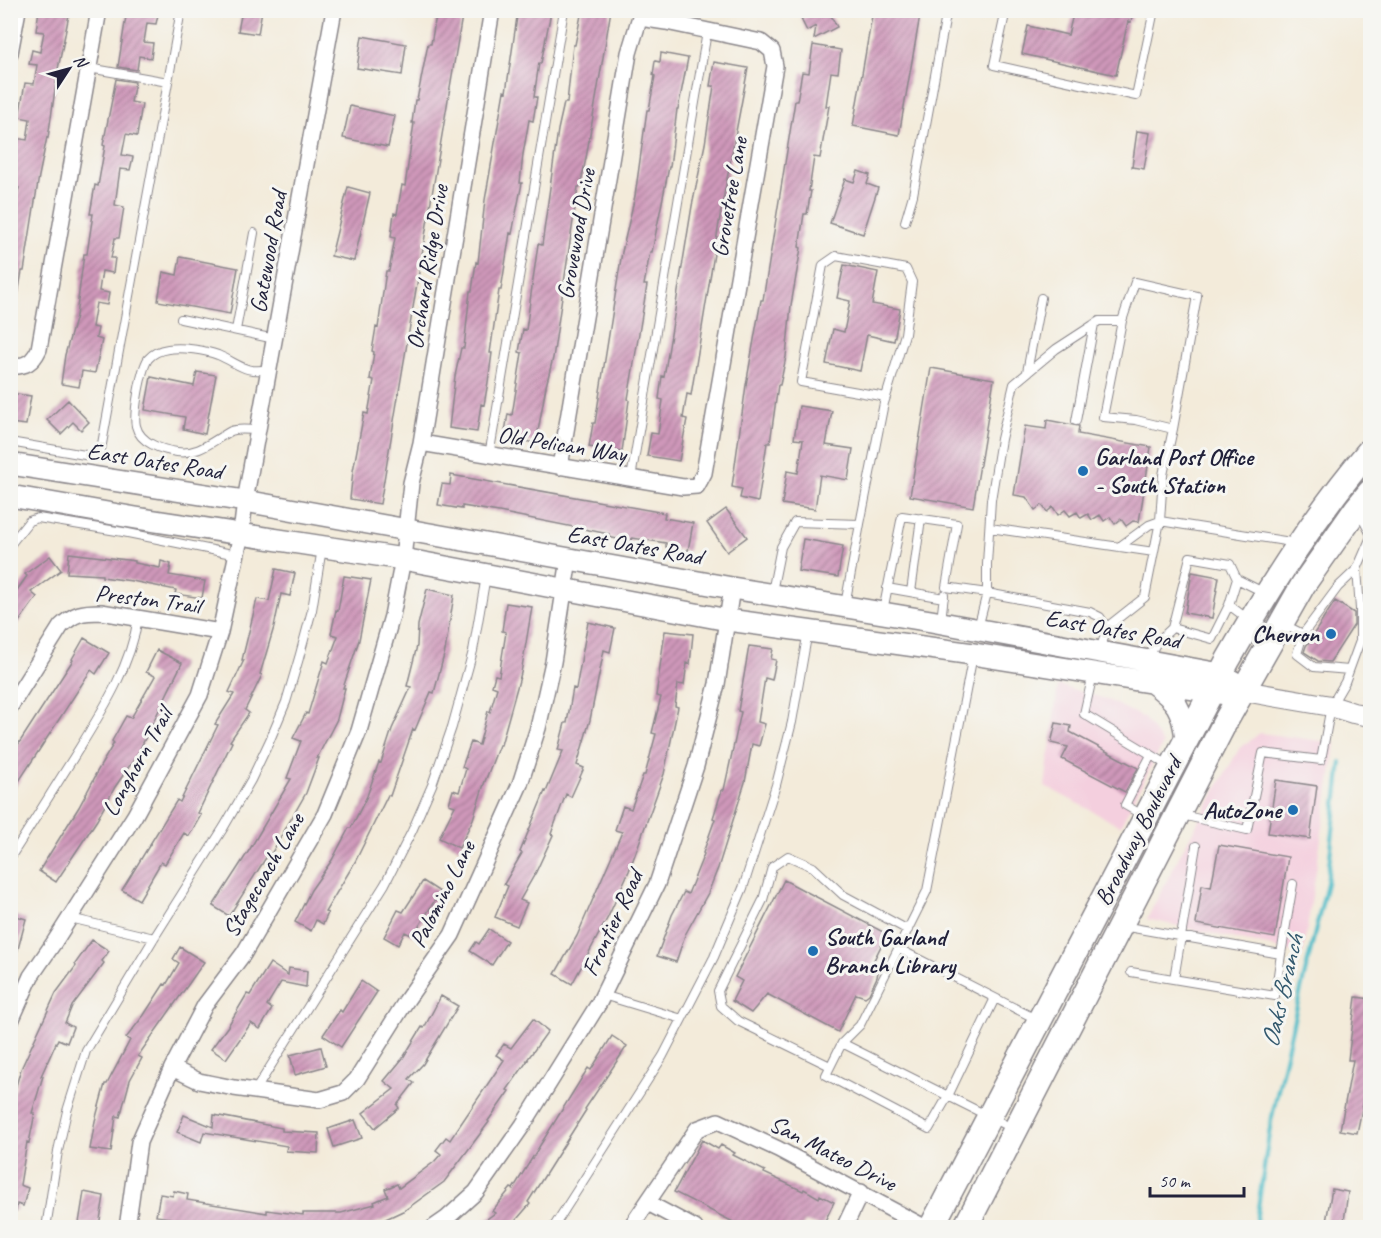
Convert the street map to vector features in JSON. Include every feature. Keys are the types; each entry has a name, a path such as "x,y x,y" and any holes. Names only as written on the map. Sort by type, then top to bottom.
{"main road":[{"name":"Broadway Boulevard","path":"932,1227 1145,817 1161,760 1186,738 1266,593 1298,543 1371,450"},
{"name":"East Oates Road","path":"10,464 245,501 940,623 1146,661 1215,683"},
{"name":"East Oates Road","path":"10,496 402,559 728,620 973,654 1152,682 1234,682 1244,691"},
{"name":"Broadway Boulevard","path":"965,1227 1224,724 1303,585 1364,500"},
{"path":"973,654 978,630"},
{"path":"1152,682 1172,697 1179,707 1186,738"}],"street":[{"path":"10,53 18,10"},
{"path":"10,366 28,364 35,357 39,348 99,10"},
{"name":"Gatewood Road","path":"245,501 334,10"},
{"name":"Orchard Ridge Drive","path":"405,530 411,483 421,443 492,10"},
{"name":"Grovetree Lane","path":"641,14 707,32 761,42 772,51 775,66 704,473 697,486"},
{"name":"Grovewood Drive","path":"560,467 630,53 641,14"},
{"name":"Old Pelican Way","path":"421,443 683,487 697,486"},
{"name":"Longhorn Trail","path":"10,1023 31,975 70,918 135,814 200,695 220,632 242,534 245,501"},
{"name":"Stagecoach Lane","path":"127,1227 139,1142 172,1068 205,1005 244,953 325,814 359,731 392,616 405,530"},
{"name":"Palomino Lane","path":"172,1068 199,1081 319,1101 343,1093 357,1079 406,1001 452,935 520,784 538,728 553,662 569,559"},
{"name":"Frontier Road","path":"433,1227 446,1219 476,1192 523,1125 603,995 657,884 696,765 717,684 732,588"},
{"name":"Preston Trail","path":"10,707 61,626 73,615 100,612 220,632"},
{"name":"East Oates Road","path":"1244,691 1331,706 1371,716"},
{"name":"San Mateo Drive","path":"648,1203 697,1129 718,1121 926,1227"},
{"path":"844,1227 861,1192"},
{"path":"630,1227 648,1203 695,1227"}],"lane":[{"path":"10,442 85,455 100,455 181,10"},
{"path":"489,456 564,10"},
{"path":"905,222 913,195 947,10"},
{"path":"1006,10 994,65 1136,96 1154,10"},
{"path":"631,478 707,32"},
{"path":"89,68 168,82"},
{"path":"236,330 254,233"},
{"path":"845,607 885,397 905,334 912,282 906,269 836,256 823,266 801,382 885,397"},
{"path":"1099,652 1107,628 1144,597 1160,522 1163,475 1173,429 1197,296 1136,282 1122,321 1103,417 1136,420 1173,429"},
{"path":"1027,372 1041,298"},
{"path":"181,319 275,339"},
{"path":"978,630 987,593 991,500 1001,439 1014,384 1056,349 1099,321 1122,321"},
{"path":"1076,421 1094,324"},
{"path":"258,430 232,430 202,449 190,453 164,449 149,443 139,432 136,426 137,402 149,358 170,348 199,350 218,355 249,371 269,369"},
{"path":"1364,500 1371,533"},
{"path":"882,613 902,516 957,524 940,623"},
{"path":"10,545 29,521 38,518 237,555"},
{"path":"911,592 921,518"},
{"path":"772,595 781,547 795,522 860,524"},
{"path":"1119,547 1149,525 1160,522 1298,543"},
{"path":"990,528 1154,552"},
{"path":"1349,670 1314,667 1297,654 1303,634 1338,587 1357,569 1371,539"},
{"path":"46,1227 58,1151 67,1112 86,1051 224,827 251,780 270,740 286,702 312,610 322,547"},
{"path":"1146,661 1157,642 1172,628 1190,557 1230,564 1237,579 1266,593"},
{"path":"1178,814 1247,830 1263,753 1321,760 1331,706 1360,641 1357,569"},
{"path":"255,1091 385,884 412,831 432,785 461,696 473,651 487,575"},
{"path":"1172,628 1212,639 1229,605 1237,579"},
{"path":"945,587 1090,612 1100,617 1107,628"},
{"path":"887,588 944,598"},
{"path":"1229,605 1250,621"},
{"path":"10,858 106,704 135,636 138,618"},
{"path":"1281,623 1303,634"},
{"path":"553,1227 663,1056 714,957 743,888 784,754 808,631"},
{"path":"973,654 927,891 860,1025 842,1043 826,1075 929,1129 948,1096 995,998"},
{"path":"1094,673 1083,714 1161,760"},
{"path":"1174,979 1196,846"},
{"path":"830,1066 738,1021 721,1005 718,991 763,900 772,867 788,856 813,867 843,895 908,930"},
{"path":"1131,972 1275,996 1293,884"},
{"path":"70,918 154,938"},
{"path":"1121,926 1281,954"},
{"path":"899,949 1039,1021"},
{"path":"603,995 682,1019"},
{"path":"842,1043 1016,1129"}],"shaded area":[{"path":"1058,685 1106,699 1144,718 1163,744 1120,826 1045,786"},
{"path":"1260,733 1336,743 1303,954 1147,919 1239,749"}],"building":[{"path":"39,10 70,10 24,271 22,271 16,307 10,307 10,221 19,188 10,187 10,164 15,138 27,140 30,119 19,117 25,83 34,84 37,65 29,64 32,50 40,52 44,32 36,31"},
{"path":"127,10 159,10 156,24 147,23 144,42 153,43 151,58 139,56 137,70 118,67"},
{"path":"242,10 262,10 258,34 238,31"},
{"path":"437,10 463,10 380,504 350,499 353,471 364,413 368,414 374,380 370,379 374,352 372,351 376,327 378,328 386,271 389,271 395,238 391,237 394,213 397,214 402,185 405,186 415,100 417,100 428,44 431,44"},
{"path":"518,10 551,12 541,63 539,63 533,121 529,120 523,154 520,183 522,183 512,234 510,233 501,290 499,290 488,382 484,405 481,404 477,432 449,428 455,376 461,348 464,348 470,291 472,291 476,262 478,263 485,200 504,91 506,92"},
{"path":"582,10 611,10 586,158 580,187 578,187 553,358 536,443 504,438 508,414 512,415 522,353 519,352 523,329 526,330 538,244 542,245 558,130 564,103 567,103 573,45 575,45"},
{"path":"817,10 828,10 837,27 814,39 816,26 807,31 801,19"},
{"path":"873,10 921,10 899,135 853,126"},
{"path":"1074,10 1133,10 1131,22 1128,21 1116,75 1022,54 1028,26 1068,35"},
{"path":"362,36 406,44 402,75 357,68"},
{"path":"813,45 841,50 838,73 831,72 826,106 829,106 820,158 814,157 809,191 811,191 807,214 804,214 799,247 801,248 791,305 786,357 780,385 778,385 770,443 767,443 758,502 740,498 742,489 732,487 746,385 761,300 763,300 795,101 797,101 802,72 809,73"},
{"path":"661,53 688,58 677,109 670,167 644,285 647,285 628,399 622,452 589,447 593,423 595,423 622,252 635,196 647,110 649,110 655,76 653,75 655,61 660,62"},
{"path":"714,62 748,68 721,211 691,395 687,394 683,418 687,419 679,461 647,456 651,433 658,434 663,400 659,399 662,376 664,377 692,206 705,144 714,86 710,86"},
{"path":"116,79 135,82 131,102 142,104 137,136 126,134 122,155 133,157 130,170 120,169 115,205 124,207 119,238 115,238 111,258 115,258 113,273 102,271 99,291 109,293 107,305 96,303 92,327 98,328 96,338 102,340 95,373 82,371 79,387 61,384 65,355 76,316 84,254 87,254 93,214 90,214 95,185 98,186 105,146 103,145"},
{"path":"350,106 395,116 388,147 343,138"},
{"path":"1137,131 1150,133 1144,169 1132,167"},
{"path":"858,171 870,175 867,184 878,188 863,234 830,223 845,179 854,182"},
{"path":"348,187 370,193 354,261 331,256"},
{"path":"180,257 238,268 230,314 158,301 163,272 177,275"},
{"path":"844,265 878,272 872,304 900,309 894,341 867,335 860,371 826,364 833,329 844,332 850,301 837,298"},
{"path":"931,368 994,379 973,507 910,496"},
{"path":"197,372 216,375 205,434 183,429 185,417 145,410 151,377 194,386"},
{"path":"10,393 31,396 26,425 10,423"},
{"path":"68,400 89,422 81,430 73,422 61,434 47,420"},
{"path":"799,406 832,411 826,445 853,449 848,480 820,475 815,509 782,504 787,471 798,473 803,440 794,439"},
{"name":"Garland Post Office - South Station","path":"1047,420 1079,426 1078,434 1151,447 1139,522 1133,521 1126,526 1121,519 1115,524 1110,517 1104,521 1100,515 1092,520 1088,514 1081,518 1077,512 1070,516 1065,510 1058,515 1053,507 1047,512 1042,505 1035,510 1026,497 1014,495 1025,426 1046,429"},
{"path":"451,475 665,513 664,518 693,523 688,551 666,547 666,543 632,538 631,542 608,537 609,534 499,512 438,505 442,484 450,485"},
{"path":"726,509 747,537 727,552 707,523"},
{"path":"803,539 843,546 838,577 798,571"},
{"path":"69,553 135,561 135,563 160,568 161,561 171,564 169,575 205,581 202,598 175,594 176,590 102,577 102,575 67,573"},
{"path":"50,556 61,570 31,592 37,597 10,634 10,600 27,576 25,574"},
{"path":"276,569 295,573 290,596 281,594 260,674 262,675 245,710 249,713 230,741 232,742 198,813 201,815 189,836 184,833 165,864 161,862 139,900 122,890 177,800 180,802 218,725 215,724 234,694 229,692 244,660 242,660 257,599 269,601"},
{"path":"1192,572 1219,577 1212,618 1185,613"},
{"path":"344,576 371,580 359,640 343,688 345,688 337,719 317,758 319,758 306,793 271,854 269,853 229,916 213,906 291,779 287,778 301,741 293,738 306,713 308,714 324,661 328,663 338,636 331,634 336,610 338,611"},
{"path":"427,589 454,595 445,651 434,693 431,692 415,730 413,729 390,796 388,795 355,862 325,912 328,913 323,924 316,920 311,931 295,922 311,890 351,828 367,796 379,762 381,763 392,729 411,687 407,686"},
{"name":"Chevron","path":"1335,601 1354,613 1354,625 1330,662 1318,661 1304,652"},
{"path":"506,603 532,607 521,673 501,745 499,745 484,784 473,819 459,848 439,838 455,806 449,804 453,790 459,792 466,769 462,767 471,742 479,745 497,688 492,686 495,675 499,676 506,632 502,631"},
{"path":"588,622 615,628 610,652 604,650 590,720 577,765 584,768 571,797 566,794 551,834 553,835 520,900 527,903 517,926 495,917 508,886 504,884 522,853 520,852 563,751 558,750 565,723 567,723 573,688 576,689"},
{"path":"665,631 693,634 690,664 687,663 684,685 678,684 675,706 678,707 664,774 629,871 608,917 572,984 555,974 577,936 622,832 615,830 623,806 631,809 643,775 645,775 656,734 652,733 661,697 656,696"},
{"path":"84,638 109,653 96,674 91,670 10,795 10,757 73,660"},
{"path":"749,646 773,649 771,659 776,660 772,680 765,678 758,722 765,724 759,746 752,744 745,782 718,868 708,893 685,935 676,962 657,956 672,915 684,892 688,894 704,854 715,819 713,818 722,790 724,790 741,712 738,711"},
{"path":"157,650 182,663 137,755 56,882 39,871 79,807 126,716 131,718 155,676 146,672"},
{"path":"1056,723 1071,726 1070,732 1138,768 1125,792 1062,759 1068,747 1051,743"},
{"name":"AutoZone","path":"1276,780 1317,786 1310,839 1268,833"},
{"path":"1219,845 1288,857 1275,938 1196,924 1202,885 1211,887"},
{"name":"South Garland Branch Library","path":"784,880 887,934 870,968 878,972 869,994 865,997 856,994 838,1032 767,994 751,1013 732,1001 742,981 735,977"},
{"path":"423,881 440,892 413,936 405,932 398,945 384,937 398,910 403,912"},
{"path":"10,914 26,919 14,964 10,964"},
{"path":"489,929 507,941 492,965 470,951 476,942 479,944"},
{"path":"92,940 109,951 102,961 104,963 72,1006 65,1023 73,1027 67,1043 58,1039 41,1076 43,1076 32,1113 35,1113 29,1143 27,1142 20,1185 28,1188 23,1206 17,1204 16,1211 10,1210 10,1115 21,1069 56,993"},
{"path":"180,947 204,962 138,1056 142,1058 130,1080 120,1117 116,1116 111,1152 90,1149 105,1084 130,1040 126,1038 164,984 166,985 179,963 173,959"},
{"path":"270,963 288,975 289,968 307,971 306,987 281,982 267,1005 272,1009 260,1029 251,1023 226,1059 211,1049"},
{"path":"361,981 377,992 341,1047 323,1035 340,1010 342,1012"},
{"path":"441,996 458,1006 423,1064 409,1079 414,1083 397,1105 399,1108 375,1128 363,1113 394,1089 384,1081 403,1058 422,1027 424,1028"},
{"path":"1356,997 1371,999 1371,1066 1357,1133 1340,1130 1353,1060 1348,1060"},
{"path":"533,1019 548,1031 507,1090 509,1091 489,1122 444,1182 405,1210 375,1224 362,1227 228,1227 156,1216 160,1194 173,1196 174,1191 188,1194 187,1200 267,1213 267,1210 303,1215 303,1213 341,1213 375,1204 374,1202 388,1196 385,1189 397,1184 399,1188 434,1162 441,1154 436,1150 446,1137 450,1140 504,1060 496,1055 504,1044 511,1048"},
{"path":"612,1036 627,1046 585,1109 528,1202 530,1204 510,1227 476,1227 495,1213 492,1211 511,1188 513,1189 588,1068 591,1070"},
{"path":"321,1047 326,1066 295,1075 290,1055"},
{"path":"184,1115 213,1127 214,1115 282,1128 282,1131 319,1133 318,1153 286,1151 287,1146 204,1132 201,1142 177,1132"},
{"path":"355,1120 362,1138 334,1147 328,1129"},
{"path":"702,1140 718,1149 721,1145 735,1153 733,1155 765,1171 764,1173 803,1191 804,1189 819,1198 820,1195 834,1202 822,1227 805,1222 802,1227 743,1227 674,1192"},
{"path":"1332,1189 1348,1192 1344,1221 1338,1220 1337,1227 1325,1227"},
{"path":"84,1192 104,1196 99,1226 79,1223"}],"waterway":[{"name":"Oaks Branch","path":"1255,1228 1271,1121 1327,883 1341,762"}],"place":[{"name":"Garland Post Office - South Station","path":"1083,471"},
{"name":"Chevron","path":"1331,634"},
{"name":"AutoZone","path":"1293,810"},
{"name":"South Garland Branch Library","path":"813,951"}]}
